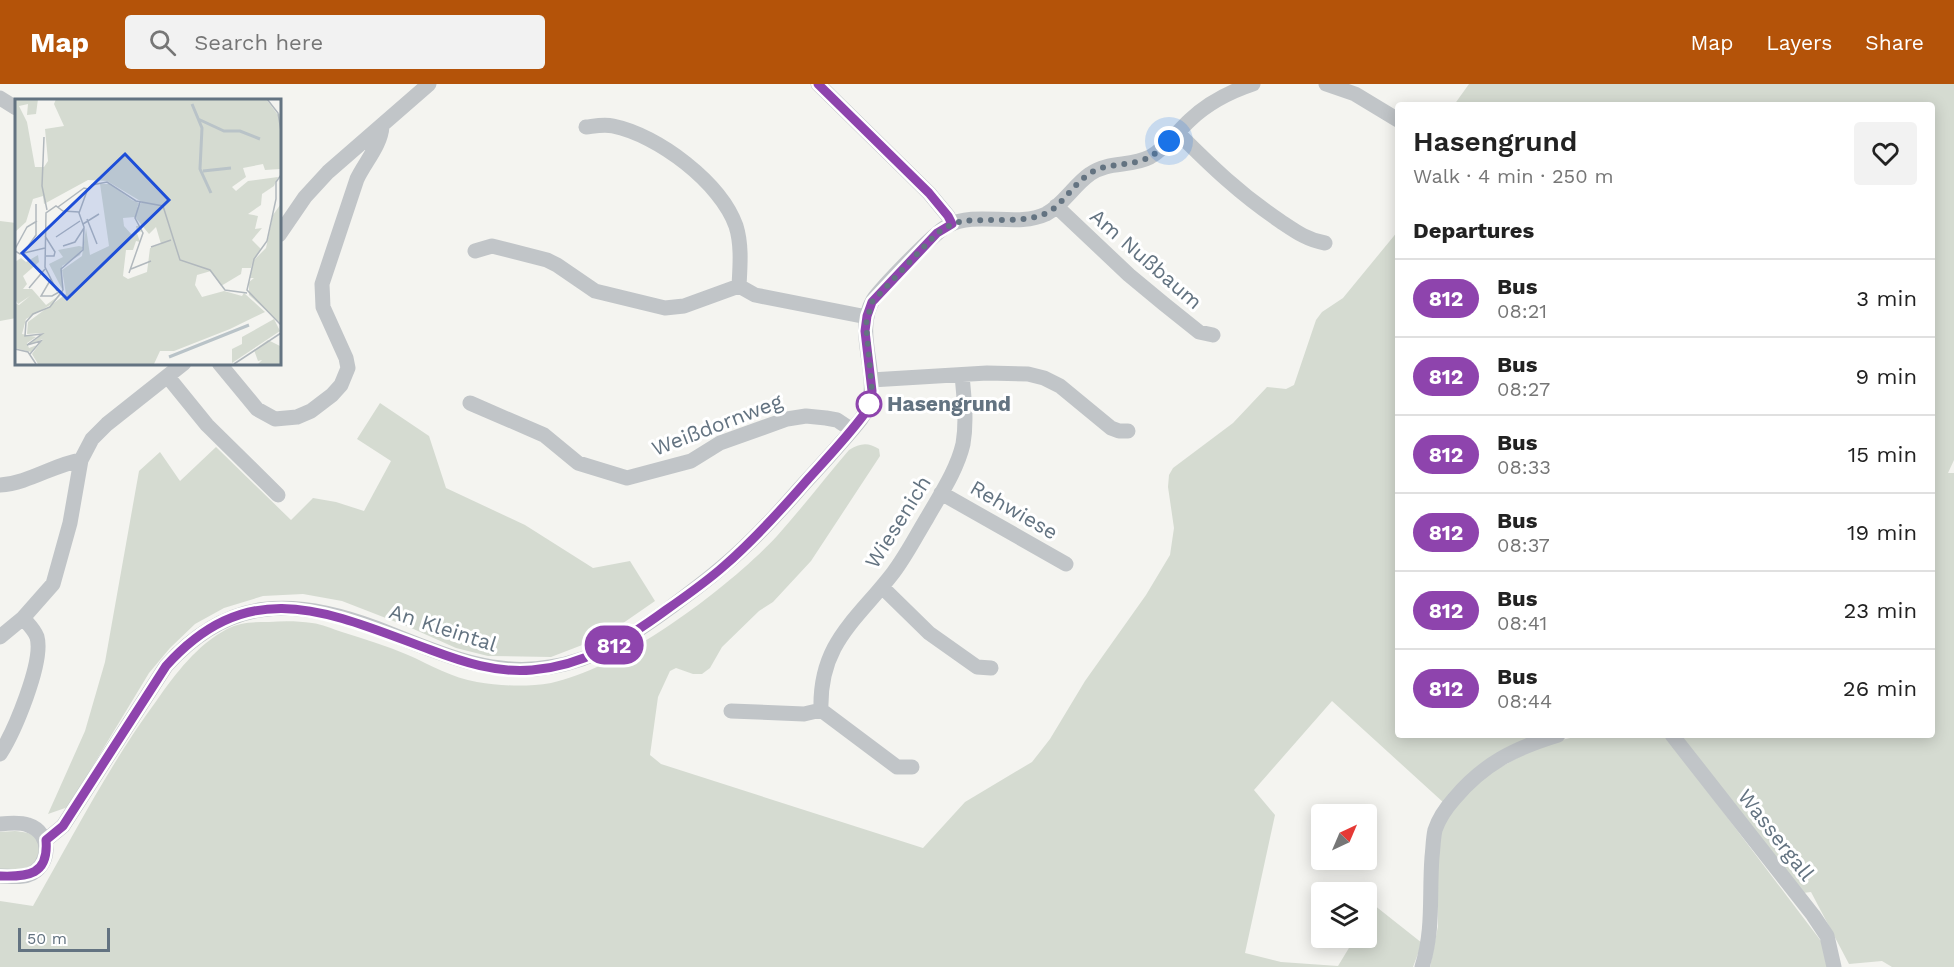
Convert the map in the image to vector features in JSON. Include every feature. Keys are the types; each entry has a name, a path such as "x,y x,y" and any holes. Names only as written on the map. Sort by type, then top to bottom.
{"street":[{"path":"280,234 306,197 328,172 429,84"},
{"path":"818,84 929,193 952,224"},
{"path":"739,286 755,296 867,316 877,295 937,233 952,224 974,220 1034,217 1046,213 1093,172 1108,165 1144,160 1154,155 1205,107 1223,96 1253,84"},
{"path":"1326,84 1355,94 1395,118"},
{"path":"0,98 15,107"},
{"path":"220,364 257,409 274,419 297,417 311,411 340,385 348,368 323,307 322,284 357,179 379,140 382,126"},
{"path":"586,127 613,126 652,140 672,153 711,188 736,225 740,252 739,286"},
{"path":"1178,133 1247,198 1309,240 1325,243"},
{"name":"Am Nußbaum","path":"1056,206 1129,275 1164,304 1199,332 1213,335"},
{"path":"475,251 492,246 547,260 595,291 665,308 684,306 739,286"},
{"name":"An Kleintal","path":"46,840 63,826 166,666 184,646 212,626 234,615 273,608 326,613 375,628 445,655 496,669 533,670 576,661 605,650 628,637 723,568 769,523 852,430 869,406 872,391 865,331 867,316"},
{"path":"0,637 23,618 49,591 57,575 85,449 98,432 183,364"},
{"path":"871,380 1011,372 1044,378 1072,394 1111,428 1128,431"},
{"name":"Wiesenich","path":"821,710 820,698 824,677 836,644 856,614 882,587 906,554 956,465 963,442 965,418 962,375"},
{"path":"168,376 207,425 278,495"},
{"name":"Weißdornweg","path":"470,403 544,435 578,463 627,478 691,461 720,443 787,419 806,416 826,417 837,420 852,430"},
{"path":"0,485 30,479 70,462 81,460"},
{"name":"Rehwiese","path":"941,493 1066,564"},
{"path":"882,587 915,621 936,638 977,667 991,668"},
{"path":"0,754 20,716 37,651 38,639 23,618"},
{"path":"731,711 804,714 821,710 897,767 912,767"},
{"path":"1422,967 1430,937 1432,859 1436,830 1443,812 1469,780 1498,759 1548,738"},
{"name":"Wassergall","path":"1674,738 1813,915 1827,936 1834,967"},
{"path":"0,824 28,824 36,828 46,840 45,858 42,866 36,871 23,877 0,876"}],"shaded area":[{"path":"1469,84 1954,84 1954,460 1948,473 1954,473 1954,967 1892,967 1882,961 1849,964 1811,892 1803,893 1680,738 1935,738 1935,102 1456,102"},
{"path":"0,221 15,223 15,318 0,321"},
{"path":"1395,235 1395,738 1530,738 1496,754 1444,803 1332,701 1254,790 1275,815 1245,953 1281,962 1338,966 1349,948 1377,948 1377,907 1422,943 1413,967 0,967 0,901 33,906 123,750 180,670 197,651 216,636 232,627 248,623 285,621 312,623 392,649 468,680 514,686 551,683 579,675 640,644 703,602 777,536 849,450 864,444 879,449 880,456 811,561 773,602 759,611 722,647 710,668 702,674 693,674 676,668 670,671 658,697 650,755 661,764 923,848 965,802 1032,762 1050,739 1085,681 1146,595 1170,555 1174,528 1168,487 1169,475 1173,468 1233,423 1267,387 1286,389 1294,385 1316,320 1322,312 1343,298"},
{"path":"380,403 429,436 446,488 525,525 593,568 630,561 655,601 603,637 551,657 488,656 456,648 342,601 303,594 263,596 224,608 195,624 170,648 149,673 68,807 48,814 85,731 105,662 139,471 160,452 180,481 216,447 291,520 313,498 336,502 364,511 391,461 357,439"},
{"path":"1570,738 1667,738 1824,945 1828,967 1430,967 1438,926 1438,862 1441,830 1448,815 1477,780 1543,744"},
{"path":"15,831 34,836 39,845 38,855 33,865 24,870 0,869 0,832"}],"bus line":[{"name":"812","path":"0,876 23,877 42,866 46,854 46,840 63,826 166,666 184,646 212,626 234,615 273,608 326,613 478,665 512,671 533,670 585,658 628,637 723,568 748,544 865,413 872,391 865,331 872,302 937,233 952,224 929,193 818,84"}],"place":[{"name":"Hasengrund","path":"869,404"}],"route":[{"path":"869,404 869,406 872,391 865,331 869,309 877,295 937,233 945,227 963,221 1040,216 1056,206 1079,182 1093,172 1108,165 1144,160 1154,155 1169,141"}]}
